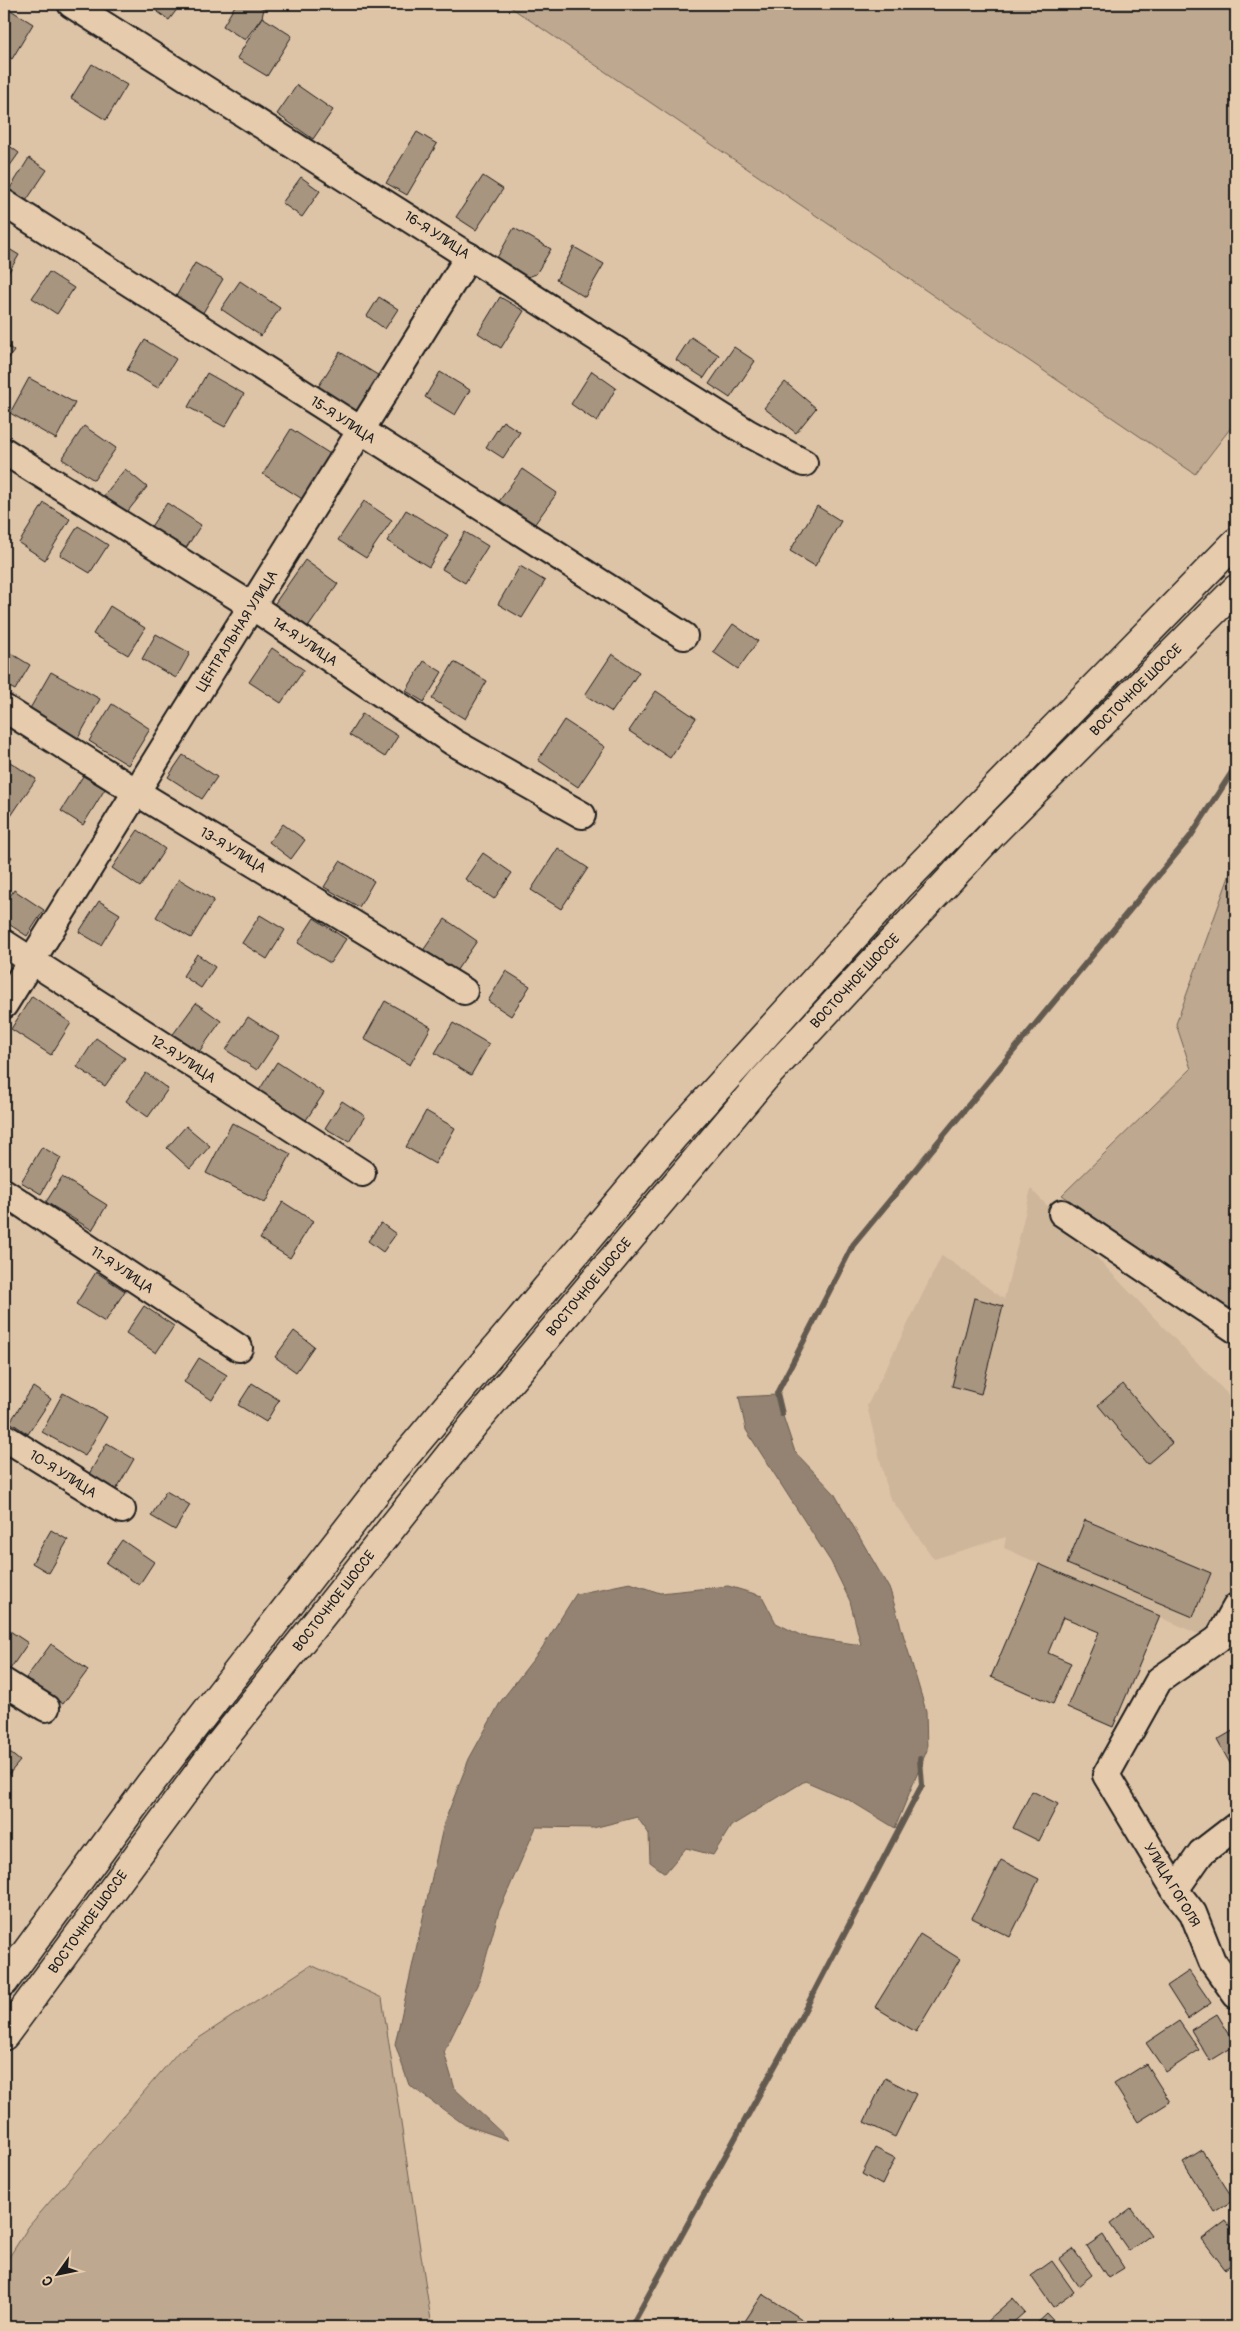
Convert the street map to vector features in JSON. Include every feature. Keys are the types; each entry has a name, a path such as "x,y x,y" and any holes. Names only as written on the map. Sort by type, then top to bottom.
{"highway":[{"path":"4,1982 150,1784 391,1474 675,1135 898,888 1236,542"},
{"name":"ВОСТОЧНОЕ ШОССЕ","path":"4,2036 231,1730 475,1423 757,1087 994,832 1236,589"}],"street":[{"name":"16-Я УЛИЦА","path":"71,4 748,433 804,464"},
{"name":"15-Я УЛИЦА","path":"4,203 360,432 684,636"},
{"name":"ЦЕНТРАЛЬНАЯ УЛИЦА","path":"4,1005 470,256"},
{"name":"14-Я УЛИЦА","path":"4,451 252,606 453,742 582,815"},
{"name":"13-Я УЛИЦА","path":"4,708 464,991"},
{"name":"12-Я УЛИЦА","path":"4,943 362,1173"},
{"name":"11-Я УЛИЦА","path":"4,1192 240,1348"},
{"path":"1062,1213 1236,1330"},
{"name":"10-Я УЛИЦА","path":"4,1437 122,1510"},
{"name":"УЛИЦА ГОГОЛЯ","path":"1236,1607 1218,1638 1159,1680 1106,1775 1175,1890 1193,1914 1212,1961 1236,1995"},
{"path":"4,1682 46,1708"},
{"path":"1175,1890 1202,1853 1236,1826"}],"shaded area":[{"path":"506,4 1236,4 1236,421 1195,474"},
{"path":"1236,857 1236,1314 1062,1195 1191,1069 1176,1024"},
{"path":"1031,1189 1236,1403 1236,1579 1205,1637 1004,1548 1006,1537 934,1559 889,1496 867,1406 942,1255 1004,1299"},
{"path":"776,1395 795,1452 834,1493 890,1590 926,1711 927,1750 895,1828 849,1800 805,1781 731,1826 713,1855 686,1848 665,1873 650,1862 649,1834 637,1817 593,1828 536,1827 499,1911 480,1979 444,2052 455,2089 509,2140 465,2125 409,2085 395,2044 444,1823 469,1759 501,1701 542,1648 576,1594 630,1583 660,1593 728,1586 762,1596 776,1623 802,1636 861,1645 850,1601 831,1562 746,1430 739,1397"},
{"path":"311,1965 382,1998 432,2327 4,2327 4,2265 29,2226 179,2051"}],"building":[{"path":"147,4 181,4 169,20"},
{"path":"236,4 255,4 264,9 262,17 245,40 223,26"},
{"path":"4,6 33,24 12,59 4,54"},
{"path":"262,17 292,36 267,76 237,58"},
{"path":"92,64 127,85 106,120 71,98"},
{"path":"297,85 333,110 313,139 277,114"},
{"path":"417,132 437,144 407,195 386,183"},
{"path":"4,142 19,153 4,174"},
{"path":"29,158 47,170 26,201 9,190"},
{"path":"483,176 503,189 476,230 456,217"},
{"path":"301,177 320,191 302,217 282,203"},
{"path":"514,228 551,249 536,274 512,283 490,270"},
{"path":"4,246 19,255 4,280"},
{"path":"574,247 604,264 585,297 556,280"},
{"path":"195,263 223,279 201,316 174,300"},
{"path":"49,272 74,288 57,314 32,298"},
{"path":"240,281 280,308 261,336 221,309"},
{"path":"379,297 398,309 385,329 367,316"},
{"path":"500,297 524,311 501,348 478,333"},
{"path":"691,337 719,355 704,378 676,360"},
{"path":"145,340 176,359 158,388 127,370"},
{"path":"4,343 14,351 4,365"},
{"path":"734,347 755,361 730,398 709,384"},
{"path":"340,352 381,377 356,417 315,392"},
{"path":"592,371 616,388 597,422 571,404"},
{"path":"440,372 470,390 455,415 425,397"},
{"path":"207,373 244,394 225,427 188,407"},
{"path":"29,378 75,403 56,439 10,413"},
{"path":"785,382 816,408 796,433 764,408"},
{"path":"503,421 520,432 503,458 486,447"},
{"path":"84,426 116,448 94,480 62,459"},
{"path":"291,429 335,457 307,502 263,474"},
{"path":"125,469 147,487 124,516 102,498"},
{"path":"522,469 557,493 529,532 495,507"},
{"path":"364,501 392,520 366,558 338,540"},
{"path":"44,503 70,519 45,560 19,543"},
{"path":"167,503 201,525 182,554 148,531"},
{"path":"817,506 841,521 815,566 790,551"},
{"path":"406,510 448,535 429,567 387,541"},
{"path":"78,526 108,545 90,573 60,555"},
{"path":"465,532 488,546 465,583 442,569"},
{"path":"305,560 338,584 307,629 273,606"},
{"path":"520,566 545,581 522,618 498,604"},
{"path":"110,606 145,628 128,655 93,634"},
{"path":"733,624 758,641 738,669 713,652"},
{"path":"156,634 190,653 176,678 142,659"},
{"path":"272,648 304,670 281,703 249,682"},
{"path":"4,649 30,665 15,690 4,684"},
{"path":"612,654 639,672 612,712 585,695"},
{"path":"424,661 442,672 424,702 406,691"},
{"path":"454,662 487,681 465,719 432,699"},
{"path":"51,672 100,699 77,740 28,712"},
{"path":"656,691 696,718 670,758 629,731"},
{"path":"112,704 150,729 128,765 89,741"},
{"path":"362,714 398,736 385,757 349,735"},
{"path":"564,720 605,747 578,787 538,760"},
{"path":"183,755 217,777 202,799 168,777"},
{"path":"4,758 36,779 11,816 4,811"},
{"path":"83,776 105,789 83,825 61,811"},
{"path":"283,824 305,840 291,859 269,842"},
{"path":"138,830 165,849 140,887 112,868"},
{"path":"558,848 588,868 561,909 531,890"},
{"path":"4,851 12,857 4,869"},
{"path":"483,853 512,873 494,899 465,879"},
{"path":"340,861 374,881 359,907 324,887"},
{"path":"179,879 214,900 191,938 156,917"},
{"path":"14,890 44,910 27,936 4,921 4,906"},
{"path":"99,901 120,914 101,945 79,932"},
{"path":"260,915 285,930 267,959 242,943"},
{"path":"314,918 346,939 330,963 298,943"},
{"path":"445,919 477,941 454,974 422,952"},
{"path":"197,954 215,967 201,988 183,976"},
{"path":"506,971 530,986 511,1016 488,1001"},
{"path":"32,996 71,1023 51,1055 11,1029"},
{"path":"385,1001 431,1027 410,1065 364,1039"},
{"path":"196,1003 221,1021 196,1056 171,1037"},
{"path":"248,1017 279,1037 257,1070 226,1050"},
{"path":"453,1023 489,1044 471,1075 435,1053"},
{"path":"96,1038 125,1058 105,1086 77,1067"},
{"path":"277,1062 324,1093 304,1123 258,1092"},
{"path":"146,1073 168,1089 148,1117 126,1101"},
{"path":"342,1101 365,1116 349,1142 325,1128"},
{"path":"426,1111 455,1128 435,1164 406,1147"},
{"path":"232,1123 291,1154 265,1203 206,1173"},
{"path":"186,1126 210,1146 190,1169 167,1148"},
{"path":"42,1147 61,1158 41,1194 21,1182"},
{"path":"62,1177 107,1205 92,1230 46,1202"},
{"path":"283,1202 313,1221 290,1258 260,1239"},
{"path":"381,1223 396,1234 383,1252 368,1241"},
{"path":"96,1272 125,1291 105,1322 76,1304"},
{"path":"974,1298 1003,1306 981,1394 952,1386"},
{"path":"144,1306 174,1326 156,1353 126,1333"},
{"path":"294,1331 314,1346 296,1372 275,1357"},
{"path":"199,1358 227,1375 212,1400 184,1382"},
{"path":"252,1383 279,1400 266,1422 238,1405"},
{"path":"1123,1384 1172,1443 1147,1464 1098,1405"},
{"path":"33,1387 51,1399 28,1434 10,1422"},
{"path":"63,1393 107,1417 85,1456 42,1432"},
{"path":"107,1443 134,1459 116,1490 89,1474"},
{"path":"166,1491 190,1505 175,1530 151,1516"},
{"path":"1085,1520 1211,1573 1193,1617 1067,1564"},
{"path":"51,1530 68,1540 49,1573 32,1563"},
{"path":"122,1540 154,1562 139,1585 106,1563"},
{"path":"1039,1564 1160,1616 1113,1727 1067,1707 1099,1632 1063,1617 1048,1653 1071,1663 1053,1704 991,1677"},
{"path":"4,1627 28,1643 6,1675 4,1673"},
{"path":"51,1644 88,1670 63,1704 26,1678"},
{"path":"1236,1729 1236,1774 1217,1740"},
{"path":"4,1748 20,1761 4,1780"},
{"path":"1032,1791 1058,1804 1039,1841 1013,1828"},
{"path":"1001,1860 1039,1879 1010,1937 972,1918"},
{"path":"920,1934 960,1959 916,2032 875,2007"},
{"path":"1189,1971 1211,2003 1188,2019 1167,1986"},
{"path":"1217,2014 1236,2045 1210,2061 1191,2030"},
{"path":"1179,2021 1199,2050 1166,2072 1146,2043"},
{"path":"1146,2064 1170,2102 1138,2122 1114,2084"},
{"path":"885,2078 916,2094 895,2137 864,2122"},
{"path":"875,2148 895,2158 882,2185 862,2174"},
{"path":"1202,2150 1234,2200 1214,2212 1183,2162"},
{"path":"1131,2208 1151,2235 1129,2251 1110,2224"},
{"path":"1226,2221 1236,2235 1236,2261 1225,2269 1202,2239"},
{"path":"1103,2235 1124,2268 1108,2278 1087,2246"},
{"path":"1073,2249 1092,2275 1078,2286 1059,2259"},
{"path":"1052,2261 1074,2292 1053,2307 1031,2276"},
{"path":"763,2294 814,2327 741,2327"},
{"path":"1013,2298 1025,2312 1008,2327 992,2327 987,2321"},
{"path":"1047,2314 1059,2327 1033,2327"}],"waterway":[{"path":"782,1414 777,1393 853,1245 1190,837 1236,766"},
{"path":"631,2327 787,2044 922,1785 920,1759"}]}
